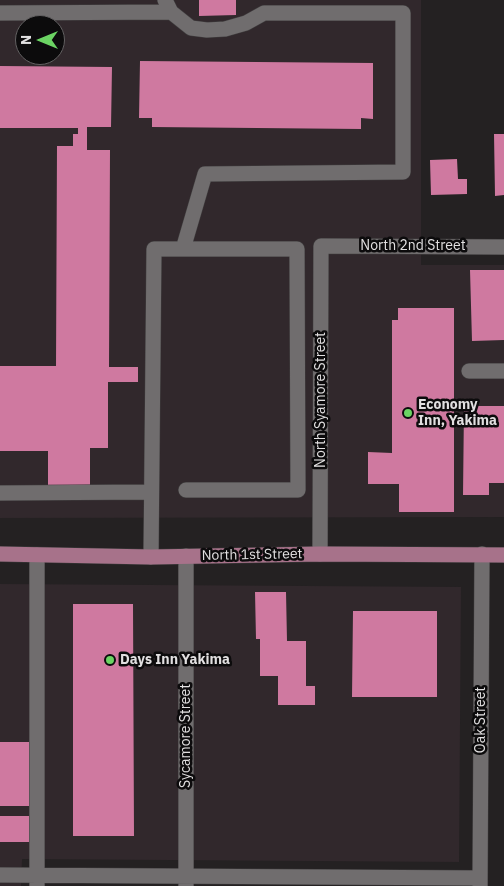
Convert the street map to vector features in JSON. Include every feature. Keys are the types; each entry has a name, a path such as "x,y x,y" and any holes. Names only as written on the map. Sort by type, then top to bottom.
{"main road":[{"name":"North 1st Street","path":"0,554 186,556 504,554"}],"street":[{"path":"0,13 168,6 191,28 207,30 225,29 246,23 264,13 403,7 404,172 204,174 184,249"},
{"name":"North 2nd Street","path":"321,246 504,247"},
{"name":"North Syamore Street","path":"320,554 321,246"},
{"path":"151,556 154,249 297,249 298,490 186,490"},
{"path":"469,371 504,371"},
{"path":"0,493 151,492"},
{"name":"Oak Street","path":"480,882 482,554"},
{"path":"37,555 37,881"},
{"name":"Sycamore Street","path":"186,556 186,881"},
{"path":"0,875 37,881 480,882"}],"shaded area":[{"path":"0,0 421,0 421,265 504,265 504,517 0,518"},
{"path":"0,584 461,587 459,862 22,859 21,886 0,886"}],"building":[{"path":"199,0 236,0 236,15 199,16"},
{"path":"140,61 373,63 373,119 361,118 361,129 152,127 152,118 139,118"},
{"path":"0,66 112,67 111,127 87,127 87,150 110,150 109,367 138,367 138,382 108,382 108,448 90,448 90,485 48,485 48,451 0,451 0,366 56,366 57,146 73,146 73,134 78,134 78,128 0,128"},
{"path":"494,134 504,134 504,195 495,196"},
{"path":"457,159 458,179 467,179 467,194 431,195 430,160"},
{"path":"470,270 504,270 504,340 472,341"},
{"path":"398,308 454,308 454,512 399,512 399,484 368,484 368,452 392,453 392,320 398,320"},
{"path":"464,406 504,406 504,483 489,483 489,495 463,495"},
{"path":"255,592 286,592 287,641 306,641 306,686 315,686 315,705 278,705 278,676 260,676 260,639 256,639"},
{"path":"73,604 133,604 134,836 73,836"},
{"path":"353,611 437,611 437,697 352,697"},
{"path":"0,742 31,742 31,806 0,806"},
{"path":"0,816 29,816 29,842 0,842"}],"place":[{"name":"Economy Inn, Yakima","path":"408,413"},
{"name":"Days Inn Yakima","path":"110,660"}]}
